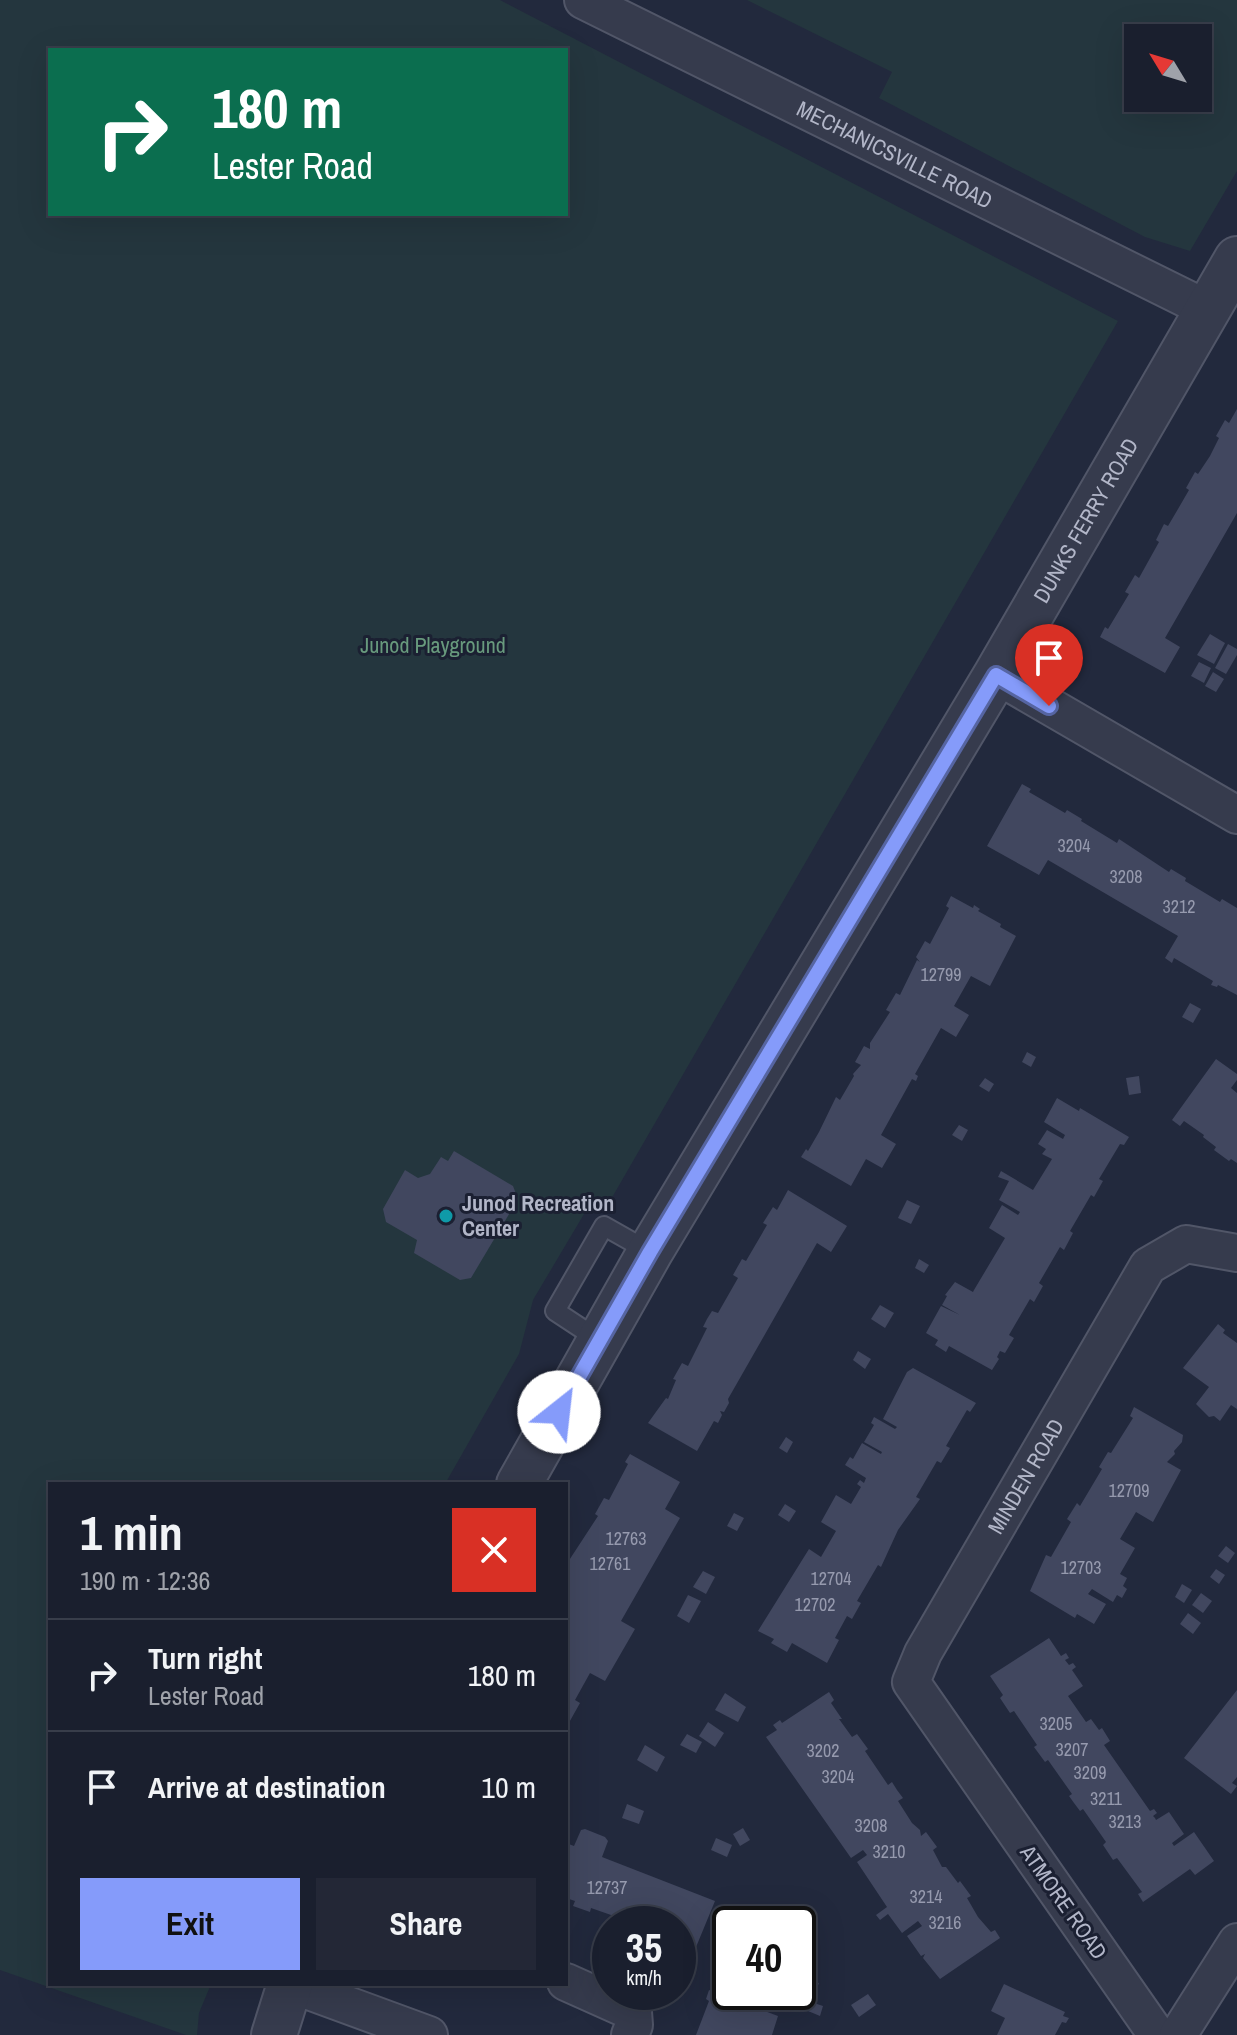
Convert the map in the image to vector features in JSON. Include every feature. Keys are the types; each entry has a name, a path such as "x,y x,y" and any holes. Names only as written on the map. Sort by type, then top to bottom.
{"street":[{"name":"MECHANICSVILLE ROAD","path":"583,0 1207,309"},
{"name":"DUNKS FERRY ROAD","path":"520,1482 650,1252 996,675 1237,259"},
{"path":"996,675 1237,815"},
{"name":"MINDEN ROAD","path":"971,1769 911,1682 923,1653 1148,1266 1186,1244 1237,1253"},
{"name":"ATMORE ROAD","path":"971,1769 1157,2035"},
{"path":"1178,2035 1237,1942"},
{"path":"568,1983 633,2012 634,2025 630,2035"},
{"path":"274,2035 289,1986"},
{"path":"295,1986 429,2035"}],"green space":[{"name":"Junod Playground","path":"0,0 500,0 1118,321 610,1201 587,1209 533,1300 519,1354 446,1482 48,1482 48,1986 210,1986 199,2013 197,2035 186,2035 0,1970"},
{"path":"747,0 1237,0 1237,171 1190,251 1145,237 879,98 892,72"}],"building":[{"path":"1237,409 1237,513 1165,638 1180,647 1165,673 1100,637 1129,594 1125,592 1135,575 1139,578 1159,542 1156,540 1164,524 1168,526 1189,490 1186,488 1195,472 1198,474 1210,456 1225,420 1229,423"},
{"path":"1210,634 1225,643 1214,664 1197,655"},
{"path":"1228,644 1237,649 1237,655 1226,674 1215,668"},
{"path":"1199,662 1211,668 1204,683 1191,676"},
{"path":"1213,672 1224,679 1216,692 1205,686"},
{"path":"1022,784 1031,789 1029,792 1065,813 1067,810 1117,843 1119,839 1220,902 1222,899 1237,908 1237,995 1218,985 1211,985 1213,981 1174,958 1172,963 1165,958 1178,936 1048,860 1039,875 987,846"},
{"path":"951,896 973,908 974,905 980,909 978,911 1016,936 990,986 971,976 954,1006 969,1015 956,1037 941,1028 915,1074 918,1076 916,1081 912,1079 881,1135 896,1144 882,1168 866,1159 851,1186 801,1157 806,1149 808,1151 836,1097 840,1100 861,1065 855,1062 864,1046 870,1049 870,1043 890,1012 886,1010 896,993 900,995 917,960 920,962 916,957 925,941 930,944 949,908 946,906"},
{"path":"1190,1003 1201,1009 1193,1023 1182,1017"},
{"path":"1027,1052 1036,1057 1031,1067 1022,1062"},
{"path":"1216,1059 1237,1074 1231,1088 1237,1093 1237,1163 1214,1150 1216,1147 1204,1135 1184,1121 1180,1126 1172,1120"},
{"path":"1139,1076 1141,1093 1129,1095 1126,1078"},
{"path":"985,1078 994,1084 989,1092 979,1086"},
{"path":"1057,1098 1129,1137 1124,1145 1120,1144 1099,1179 1103,1181 1070,1231 1073,1233 1064,1250 1060,1247 1039,1283 1043,1286 1034,1302 1030,1299 1009,1335 1014,1338 1005,1353 1000,1351 992,1370 949,1346 946,1352 935,1345 938,1340 926,1333 941,1306 960,1315 942,1305 945,1295 955,1282 973,1292 1005,1238 989,1228 1002,1205 1018,1215 1020,1212 999,1200 1009,1181 998,1177 1001,1171 1033,1190 1052,1159 1042,1154 1046,1149 1038,1144 1047,1130 1063,1139 1065,1135 1044,1122"},
{"path":"959,1125 968,1130 962,1141 952,1135"},
{"name":"Junod Recreation Center","path":"454,1151 513,1186 518,1199 471,1278 460,1280 414,1253 417,1240 386,1222 383,1209 405,1170 418,1178 430,1174 441,1157 448,1161"},
{"path":"788,1190 847,1226 831,1252 817,1243 728,1399 724,1412 720,1411 722,1415 718,1423 714,1421 697,1451 648,1423 668,1399 676,1380 673,1379 682,1363 688,1366 707,1328 703,1327 707,1319 712,1311 718,1313 738,1278 733,1275 738,1266 742,1259 746,1261 767,1225 763,1223 773,1207 777,1210"},
{"path":"907,1200 920,1206 911,1224 898,1218"},
{"path":"919,1259 929,1265 924,1273 915,1268"},
{"path":"880,1305 894,1313 885,1328 871,1319"},
{"path":"1218,1324 1225,1330 1223,1333 1237,1343 1237,1409 1231,1405 1220,1421 1214,1416 1209,1417 1196,1404 1209,1387 1183,1368"},
{"path":"858,1351 871,1359 865,1369 853,1360"},
{"path":"913,1368 976,1403 970,1412 967,1410 946,1446 950,1448 941,1463 937,1461 916,1497 920,1499 898,1530 881,1567 878,1565 857,1601 861,1603 852,1619 847,1616 835,1638 839,1640 827,1663 792,1643 787,1652 771,1643 774,1639 758,1631 809,1549 821,1557 836,1531 821,1522 836,1495 851,1504 861,1487 857,1484 860,1480 864,1483 866,1478 845,1465 850,1457 853,1459 862,1443 881,1454 864,1442 874,1425 871,1423 874,1417 895,1429 897,1427 883,1419 907,1372"},
{"path":"1134,1407 1183,1435 1175,1454 1167,1462 1181,1470 1153,1522 1136,1512 1120,1539 1135,1548 1120,1574 1127,1578 1123,1586 1127,1589 1122,1598 1117,1595 1113,1602 1092,1589 1088,1594 1106,1604 1094,1624 1077,1614 1075,1618 1030,1591 1046,1555 1051,1557 1071,1522 1067,1519 1077,1503 1080,1506 1102,1469 1099,1467 1108,1452 1111,1453 1133,1418 1130,1416"},
{"path":"786,1437 793,1442 787,1453 779,1448"},
{"path":"630,1454 680,1482 665,1509 680,1518 621,1621 635,1629 605,1681 590,1673 575,1700 580,1703 568,1724 568,1562 598,1516 595,1514 604,1498 609,1500 628,1464 625,1462"},
{"path":"785,1504 796,1511 789,1522 778,1515"},
{"path":"734,1513 744,1518 737,1531 727,1526"},
{"path":"1226,1546 1235,1553 1228,1563 1218,1556"},
{"path":"1216,1569 1225,1575 1219,1584 1210,1577"},
{"path":"703,1571 715,1577 706,1594 693,1587"},
{"path":"1182,1584 1192,1590 1184,1603 1175,1597"},
{"path":"1201,1593 1212,1601 1203,1613 1192,1605"},
{"path":"688,1595 701,1601 689,1623 677,1616"},
{"path":"1188,1613 1201,1623 1193,1634 1180,1624"},
{"path":"1049,1638 1061,1656 1066,1653 1069,1658 1065,1660 1069,1665 1073,1663 1076,1667 1072,1670 1083,1686 1068,1696 1086,1722 1091,1719 1099,1730 1102,1728 1110,1741 1104,1745 1150,1811 1154,1809 1157,1813 1153,1816 1156,1820 1169,1812 1184,1834 1172,1843 1174,1846 1194,1832 1214,1861 1195,1875 1190,1869 1143,1902 1138,1894 1142,1892 1117,1858 1113,1860 1103,1845 1106,1842 1083,1809 1080,1811 1069,1796 1072,1794 1048,1760 1045,1762 1034,1747 1037,1745 1014,1711 1010,1713 1000,1698 1003,1695 990,1676"},
{"path":"1237,1690 1237,1777 1232,1783 1237,1786 1231,1794 1184,1758"},
{"path":"829,1692 834,1700 831,1703 842,1719 839,1719 852,1737 857,1734 888,1785 892,1782 903,1798 898,1801 920,1830 921,1836 926,1832 937,1847 933,1850 942,1867 946,1867 958,1883 960,1881 971,1896 967,1898 978,1917 1000,1938 940,1979 923,1958 925,1954 921,1956 907,1936 922,1926 918,1921 902,1933 888,1914 880,1920 876,1915 887,1907 857,1862 867,1855 863,1850 851,1858 766,1737 777,1730 773,1725 780,1720 782,1723"},
{"path":"725,1693 746,1707 738,1722 715,1710"},
{"path":"708,1722 724,1733 715,1747 699,1736"},
{"path":"687,1734 702,1742 696,1753 680,1745"},
{"path":"645,1745 665,1757 657,1772 637,1760"},
{"path":"627,1804 644,1811 639,1824 622,1818"},
{"path":"743,1828 750,1840 740,1846 733,1834"},
{"path":"585,1829 608,1841 602,1857 715,1901 696,1947 696,1906 592,1906 590,1912 573,1906 575,1901 568,1899 568,1844 574,1846 581,1830"},
{"path":"716,1838 732,1845 727,1857 711,1850"},
{"path":"1004,1984 1065,2012 1063,2016 1069,2018 1066,2023 1062,2022 1055,2035 997,2035 1005,2018 991,2011"},
{"path":"709,1990 712,1991 712,2010 762,2010 778,2016 772,2035 696,2035 709,2001 706,1999"},
{"path":"868,1994 876,2005 859,2017 851,2005"},
{"path":"816,2004 823,2006 820,2016 808,2011 816,2010"}],"place":[{"name":"Junod Recreation Center","path":"446,1216"}],"route":[{"path":"559,1412 650,1252 996,675 1049,706"}]}
